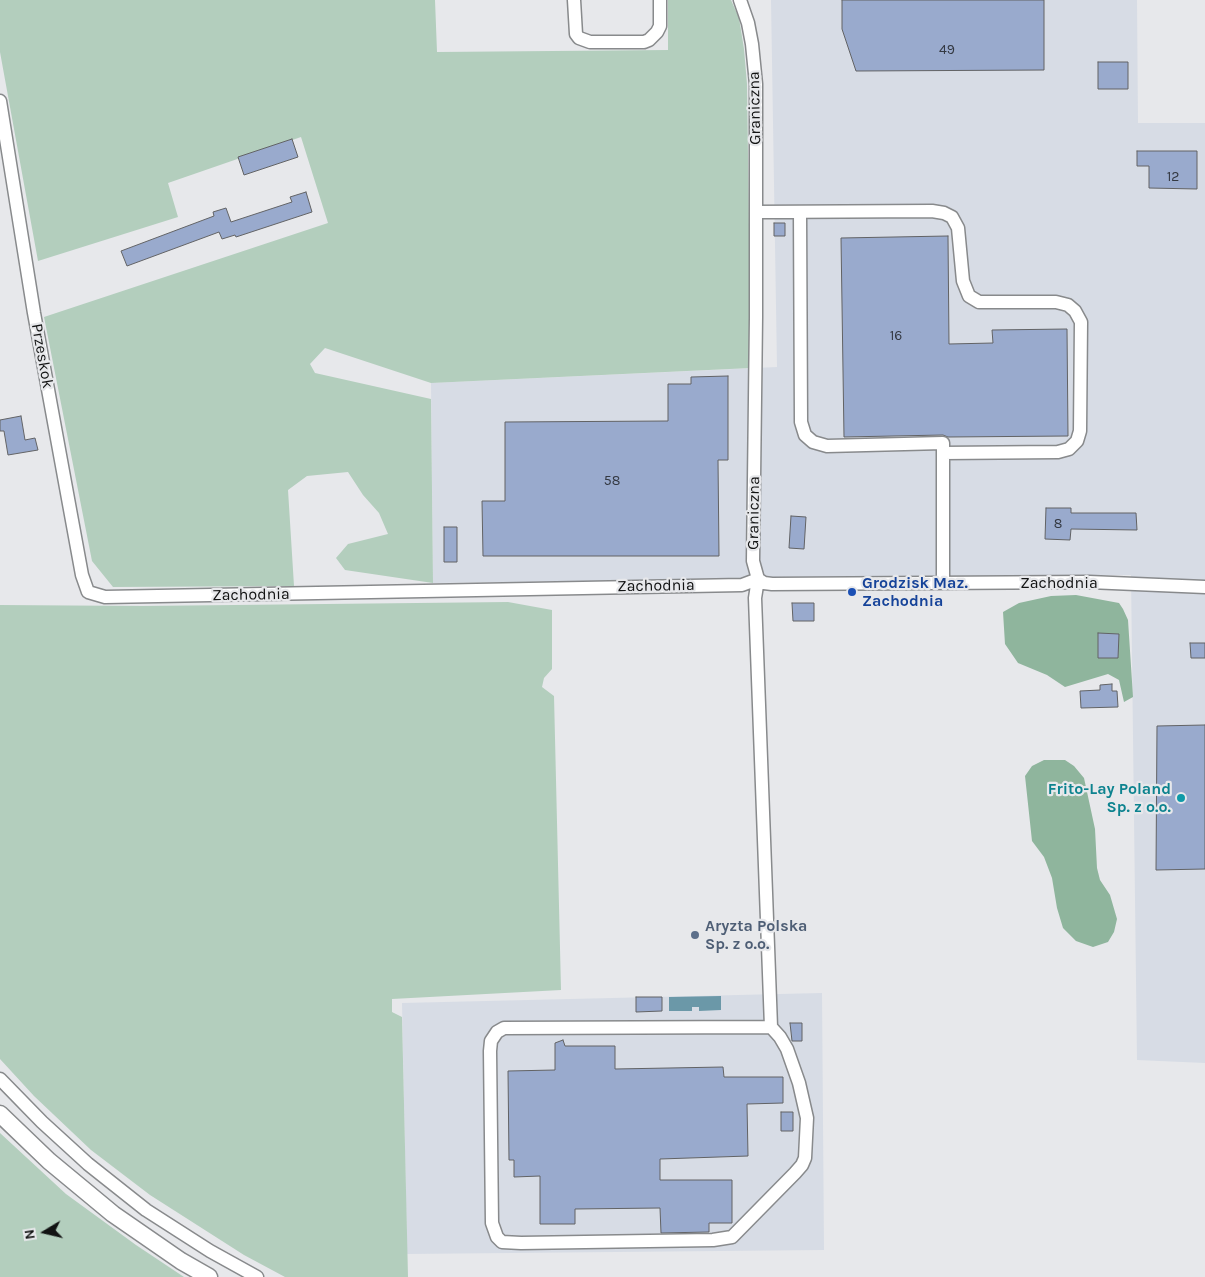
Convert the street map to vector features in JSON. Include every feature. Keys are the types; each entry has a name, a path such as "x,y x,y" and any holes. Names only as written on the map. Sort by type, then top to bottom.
{"main road":[{"path":"0,1114 50,1161 113,1214 181,1261 209,1277"}],"street":[{"path":"574,0 576,34 585,41 644,42 650,40 660,26 660,0"},
{"name":"Graniczna","path":"740,0 748,23 755,64 756,84 753,561 758,579 754,598 771,1027"},
{"name":"Przeskok","path":"0,101 34,313 82,575 88,592 106,598"},
{"path":"756,212 932,211 944,213 952,217 958,228 963,281 969,296 979,302 1056,302 1068,305 1075,311 1081,322 1080,432 1077,441 1069,449 1058,452 943,453"},
{"path":"800,212 802,422 805,434 813,442 827,446 943,443 943,583"},
{"name":"Zachodnia","path":"106,598 742,585 758,579 764,583 772,584 1089,582 1205,587"},
{"path":"771,1027 787,1049 799,1084 807,1118 805,1158 802,1166 732,1237 714,1240 521,1243 502,1242 497,1237 492,1223 490,1051 491,1041 497,1032 504,1028 771,1027"},
{"path":"0,1079 42,1122 82,1158 146,1210 210,1251 257,1277"}],"shaded area":[{"path":"771,0 1137,0 1138,123 1205,123 1205,1063 1137,1060 1131,575 433,583 431,383 777,367"},
{"name":"Aryzta Polska Sp. z o.o.","path":"822,993 824,1250 407,1254 402,1003"}],"green space":[{"path":"0,0 435,0 437,52 668,50 668,0 731,0 739,18 747,84 751,368 431,383 325,348 310,364 315,373 431,399 433,583 345,570 336,558 348,544 388,534 379,513 363,495 348,472 307,476 288,490 294,586 113,587 92,561 44,317 328,223 301,137 168,183 178,217 38,261 0,52"},
{"path":"1076,595 1119,603 1128,620 1133,697 1124,702 1119,680 1108,674 1065,687 1047,675 1018,663 1005,644 1003,612 1019,603 1051,596"},
{"path":"508,602 552,610 552,669 544,678 542,687 554,696 561,990 392,999 392,1012 402,1017 408,1277 285,1277 244,1255 150,1195 91,1150 34,1096 0,1059 0,605 143,606"},
{"path":"1044,760 1065,760 1074,766 1084,778 1095,829 1097,868 1100,880 1110,895 1117,919 1114,932 1108,942 1093,947 1076,941 1063,928 1057,908 1052,878 1044,857 1032,841 1025,776 1032,766"},
{"path":"0,1133 66,1194 184,1277 0,1277"}],"water":[{"path":"721,996 721,1010 699,1011 699,1007 692,1007 692,1011 669,1011 669,997"}],"building":[{"path":"842,0 1044,0 1044,70 856,71 842,29"},
{"path":"1098,62 1128,62 1128,89 1098,89"},
{"path":"292,139 298,157 244,175 238,157"},
{"path":"1137,151 1197,151 1197,189 1149,188 1149,166 1137,166"},
{"path":"306,192 312,212 236,237 235,235 222,239 219,232 127,266 121,251 214,216 213,212 226,208 231,222 292,202 290,197"},
{"path":"774,223 785,223 785,236 774,236"},
{"path":"948,236 949,344 993,343 992,330 1067,329 1068,436 948,437 943,435 844,437 841,238"},
{"path":"728,376 728,460 718,460 719,556 483,556 482,501 505,501 505,422 668,421 668,384 691,384 691,377"},
{"path":"21,416 25,440 35,438 38,450 8,455 4,431 0,431 0,420"},
{"path":"1046,508 1071,508 1071,513 1136,513 1137,530 1071,529 1070,540 1045,539"},
{"path":"791,516 806,517 804,549 789,548"},
{"path":"444,527 457,527 457,562 444,562"},
{"path":"792,603 814,603 814,621 793,621"},
{"path":"1098,633 1119,634 1118,658 1098,658"},
{"path":"1190,643 1205,643 1205,658 1191,658"},
{"path":"1112,684 1112,691 1117,691 1118,707 1081,708 1080,691 1100,690 1100,685"},
{"name":"Frito-Lay Poland Sp. z o.o.","path":"1205,725 1205,869 1156,870 1157,726"},
{"path":"636,997 662,997 662,1011 636,1012"},
{"path":"790,1023 802,1023 802,1041 792,1041"},
{"path":"563,1040 565,1046 615,1046 615,1069 723,1067 724,1077 783,1077 783,1103 747,1104 748,1156 660,1159 660,1180 732,1180 732,1223 709,1223 709,1232 661,1233 660,1208 575,1209 575,1224 540,1224 540,1176 514,1177 514,1160 509,1160 508,1071 555,1070 555,1043"},
{"path":"781,1112 793,1112 793,1131 781,1131"}],"place":[{"name":"Grodzisk Maz. Zachodnia","path":"852,592"},
{"name":"Frito-Lay Poland Sp. z o.o.","path":"1181,798"},
{"name":"Aryzta Polska Sp. z o.o.","path":"695,935"}]}
